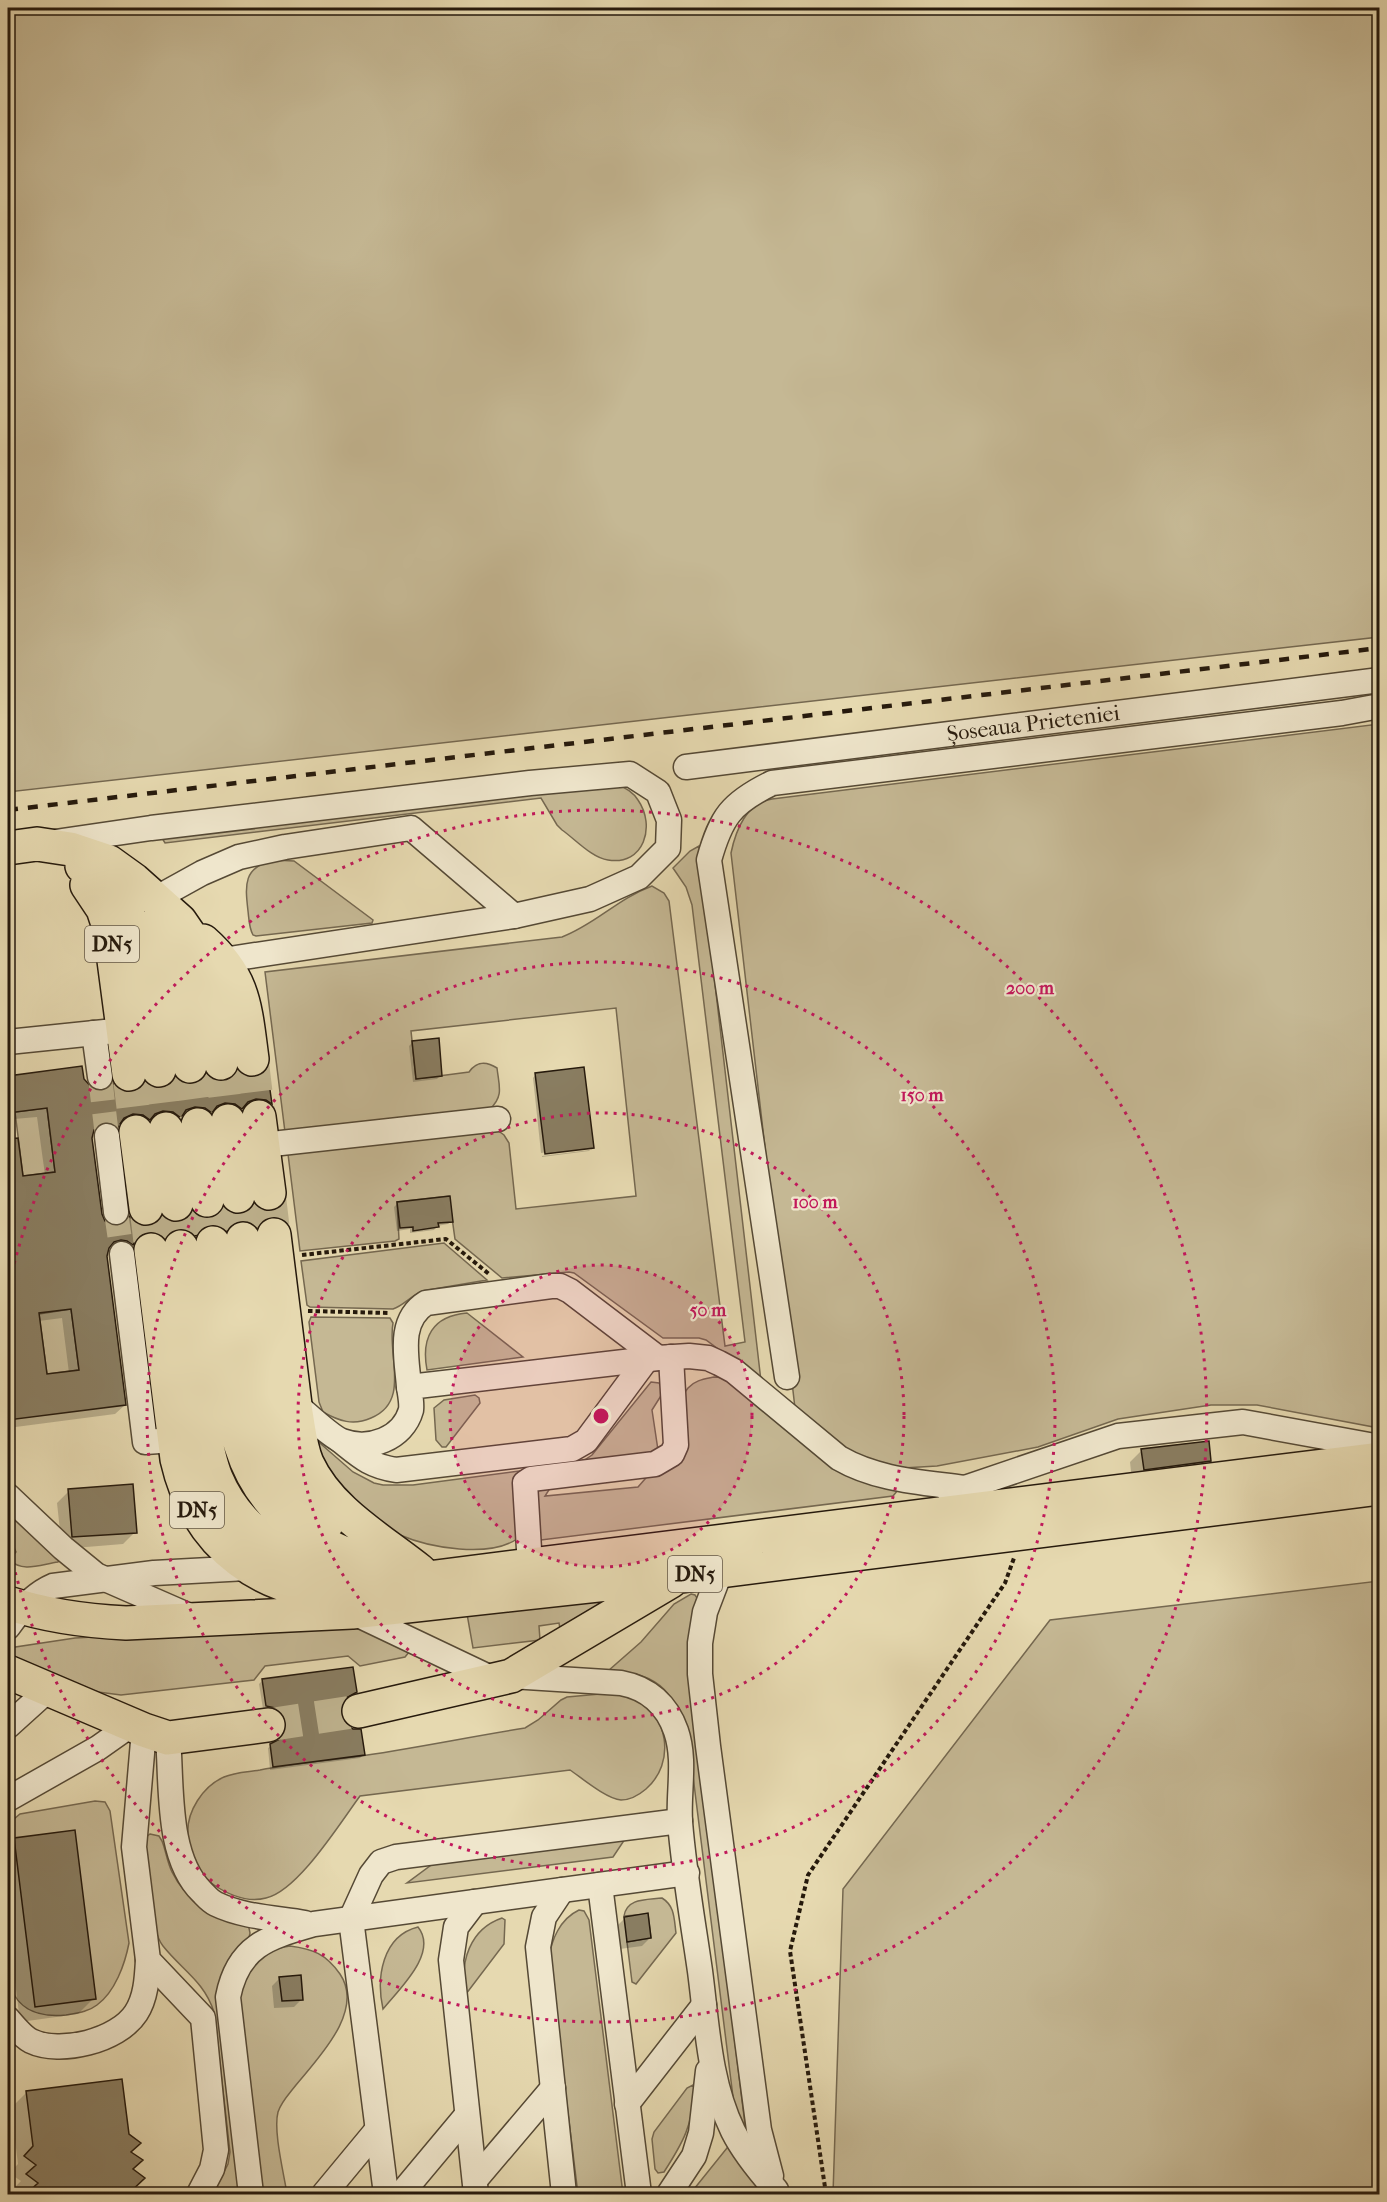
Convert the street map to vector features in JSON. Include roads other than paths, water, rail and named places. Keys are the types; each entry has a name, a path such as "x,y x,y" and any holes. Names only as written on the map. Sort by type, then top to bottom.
{"highway":[{"name":"DN5","path":"22,846 70,849 109,862 134,880 180,921 223,960 235,976 242,992 175,1068"},
{"name":"DN5","path":"22,846 69,865 84,880 103,909 113,950 109,1031 175,1068"},
{"name":"DN5","path":"22,846 77,863 106,884 128,914 140,942 175,1068"},
{"name":"DN5","path":"155,899 168,926 175,949 175,1068"},
{"name":"DN5","path":"175,1068 210,974 202,953 180,921"},
{"path":"192,1202 194,1129"},
{"path":"192,1202 194,1129"},
{"name":"DN5","path":"209,1247 160,1441 211,1533 227,1552 248,1568 286,1586 328,1594 373,1593 428,1578 1380,1459"},
{"name":"DN5","path":"209,1247 235,1421 250,1470 262,1489 275,1508 293,1525 315,1539 348,1556 428,1578"},
{"path":"209,1247 283,1311 300,1441 307,1462 322,1488 355,1521 428,1578"},
{"name":"DN5","path":"10,1607 89,1621 126,1623 352,1612 680,1576 1380,1488"},
{"name":"DN5","path":"359,1711 503,1678 680,1576"},
{"path":"8,1672 148,1731 268,1725"}],"lane":[{"name":"Șoseaua Prieteniei","path":"686,766 1380,680"},
{"path":"1337,686 1342,712"},
{"path":"787,1377 709,860 716,834 727,815 742,800 771,783 1380,706"},
{"path":"22,846 162,826 423,795 630,774 658,792 669,820 668,848 639,877 590,899 514,916 223,960"},
{"path":"155,899 202,873 239,857 285,847 411,828 514,916"},
{"path":"8,1042 109,1031"},
{"path":"192,1202 194,1129 498,1119"},
{"path":"341,1441 372,1444 393,1435 408,1419 412,1407 406,1336 412,1314 426,1303 551,1286 560,1286 570,1291 658,1358 676,1445 672,1454 655,1464 531,1479 525,1483 530,1566"},
{"path":"295,1404 367,1462 378,1467 396,1470 572,1449 586,1441 658,1358"},
{"path":"409,1387 658,1358 708,1358 734,1371 839,1458 857,1468 893,1478 964,1488"},
{"path":"860,1525 1118,1436 1243,1422 1380,1447"},
{"path":"8,1496 63,1548 96,1575 200,1620"},
{"path":"10,1607 53,1586 154,1573 248,1568"},
{"path":"721,1570 705,1612 700,1643 701,1684 759,2130 762,2147 777,2192"},
{"path":"352,1612 503,1678 633,1685 652,1696 670,1718 677,1732 681,1762 680,1821 710,2054 732,2130 755,2166 777,2192"},
{"path":"8,1726 49,1689"},
{"path":"8,1799 98,1748 148,1731"},
{"path":"148,1731 175,1828 180,1857 191,1881 213,1903 245,1914 314,1924"},
{"path":"8,2019 30,2041 56,2046 85,2044 113,2033 135,2014 146,1988 148,1960 134,1847 148,1731"},
{"path":"386,2194 351,1919 371,1875 381,1862 396,1857 680,1821"},
{"path":"251,2194 228,2008 230,1986 239,1966 258,1945 272,1936 314,1924 687,1873"},
{"path":"600,1885 639,2194"},
{"path":"562,1890 544,1917 538,1947 564,2194"},
{"path":"475,1902 456,1927 451,1960 475,2187"},
{"path":"148,1960 203,2018 216,2150 212,2169 199,2194"},
{"path":"627,2104 705,2006"},
{"path":"669,2194 694,2156 701,2133 710,2054"},
{"path":"475,2187 553,2088"},
{"path":"401,2194 467,2115"},
{"path":"324,2194 377,2130"}],"tunnel":[{"path":"252,1059 259,1117"},
{"path":"221,1063 228,1121"},
{"path":"190,1066 198,1125"},
{"path":"159,1070 166,1129"},
{"path":"129,1074 136,1132"},
{"path":"100,1077 107,1136"},
{"path":"269,1193 274,1235"},
{"path":"238,1196 243,1239"},
{"path":"207,1200 213,1243"},
{"path":"176,1204 181,1247"},
{"path":"146,1208 151,1250"},
{"path":"116,1212 122,1254"},
{"path":"268,1725 359,1711"}],"railway":[{"path":"8,810 1380,648"}]}
